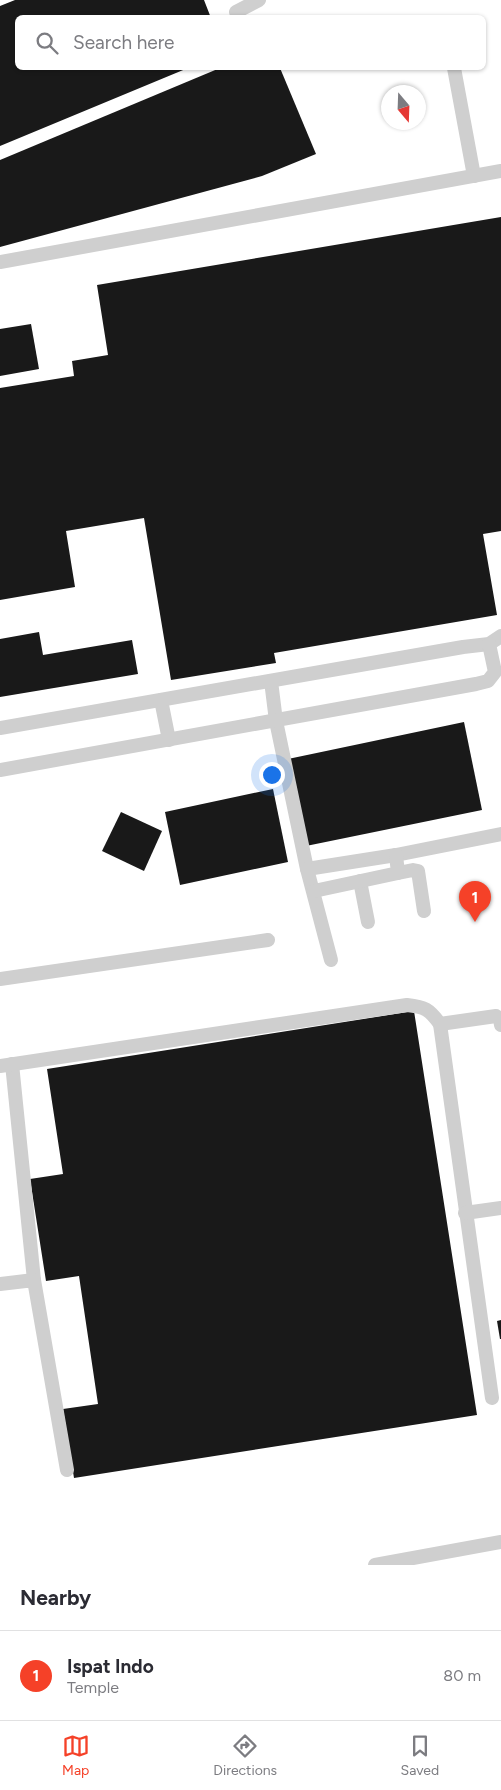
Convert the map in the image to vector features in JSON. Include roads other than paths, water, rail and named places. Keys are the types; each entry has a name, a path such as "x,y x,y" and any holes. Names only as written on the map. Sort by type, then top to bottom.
{"lane":[{"path":"236,12 260,0"},
{"path":"454,70 474,176"},
{"path":"0,262 501,171"},
{"path":"0,728 495,640 495,672 488,681 0,770"},
{"path":"271,680 276,720 307,869 331,960"},
{"path":"161,700 169,740"},
{"path":"307,869 396,855 501,834"},
{"path":"396,855 398,873"},
{"path":"314,891 413,870 418,872 424,911"},
{"path":"360,881 368,922"},
{"path":"0,980 268,940"},
{"path":"67,1470 34,1280 6,1065 407,1005 421,1007 430,1011 440,1024 492,1398"},
{"path":"440,1024 496,1016 500,1019 501,1025"},
{"path":"465,1213 501,1208"},
{"path":"0,1284 34,1280"},
{"path":"375,1565 501,1542"}],"place":[{"name":"Ispat Indo","path":"475,922"}]}
